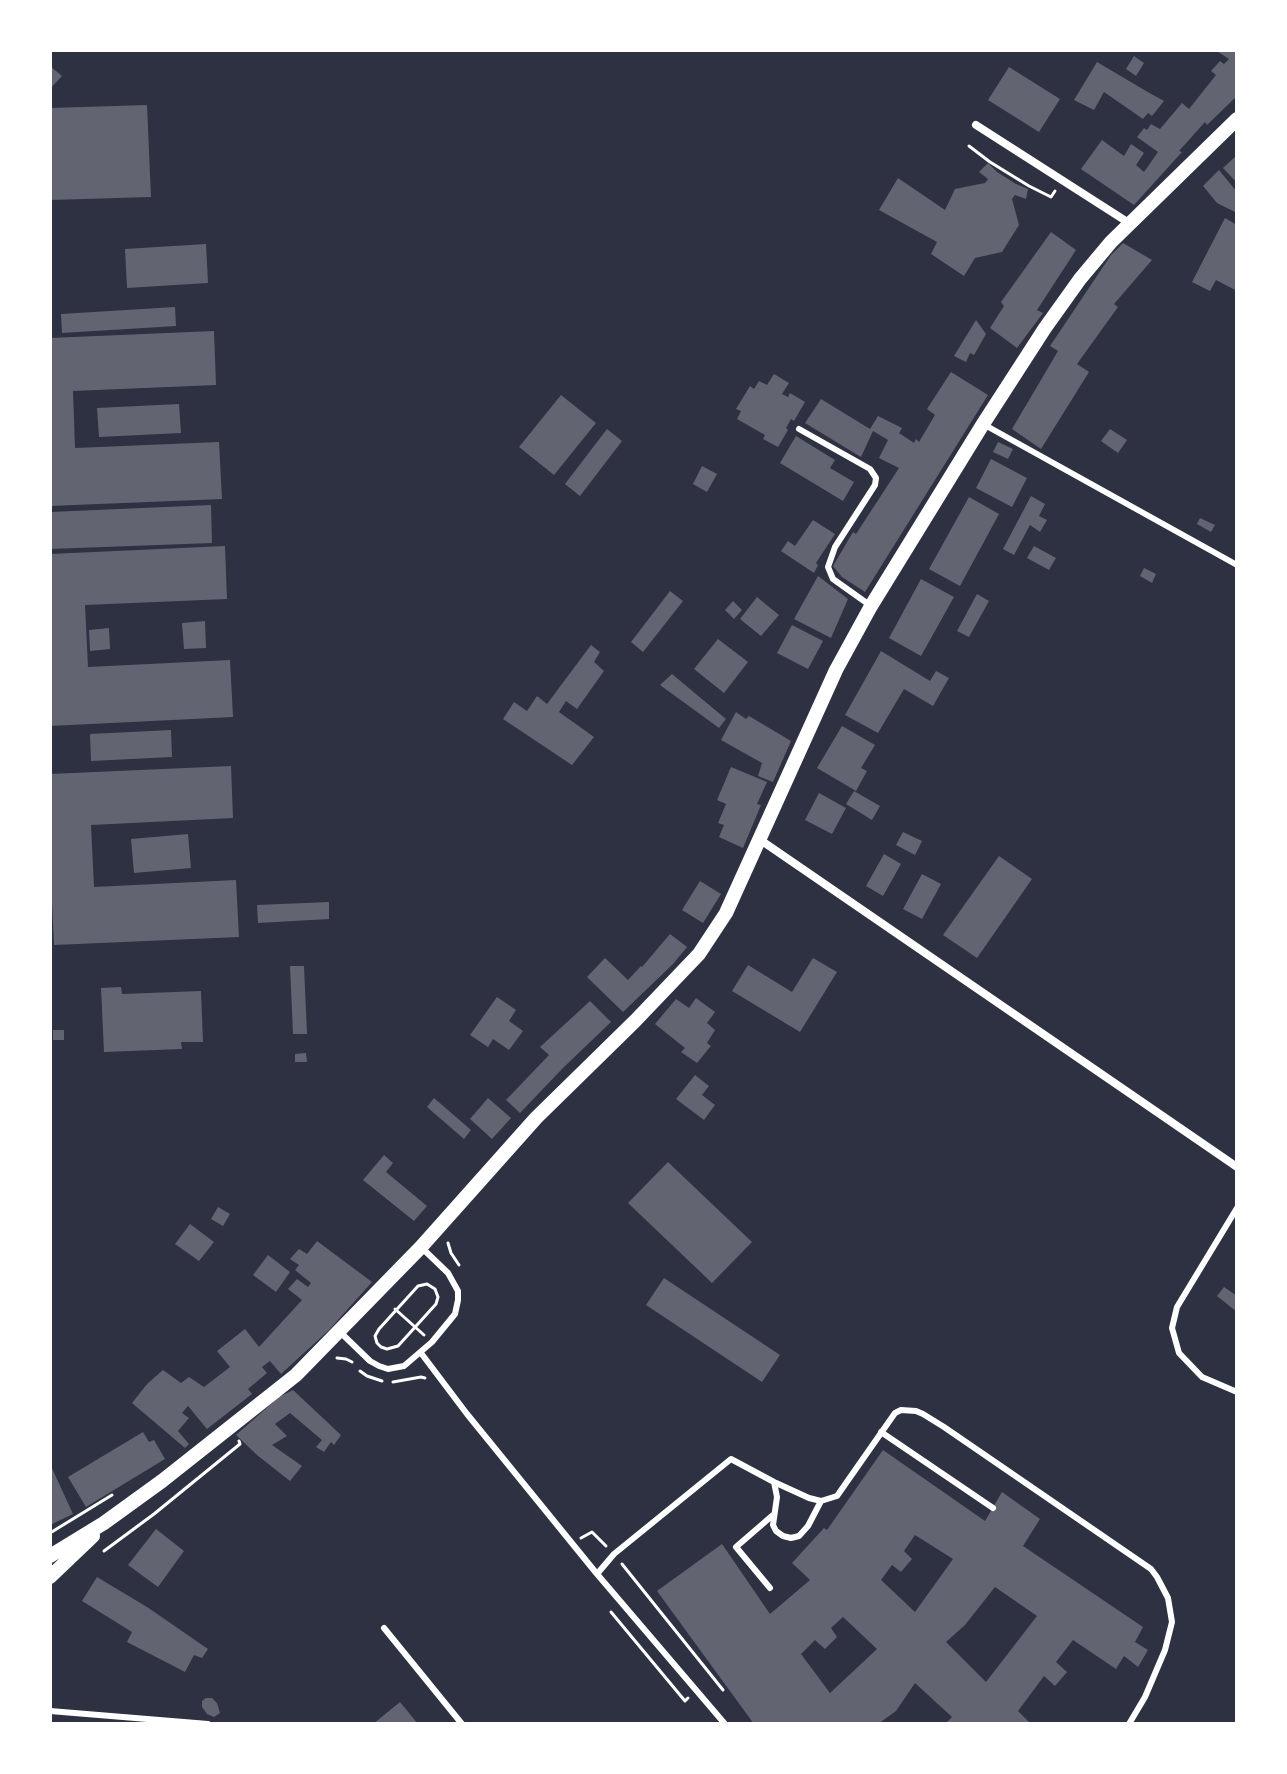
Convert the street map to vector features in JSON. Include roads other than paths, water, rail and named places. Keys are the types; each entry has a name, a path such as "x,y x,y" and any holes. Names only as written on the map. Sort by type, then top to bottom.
{"street":[{"path":"50,1556 104,1523 162,1481 296,1375 421,1247 536,1118 699,954 723,920 836,670 871,606 983,424 1066,298 1111,242 1237,119"},
{"path":"976,125 1129,223"},
{"path":"759,839 1237,1167"},
{"path":"50,1577 104,1523"}],"lane":[{"path":"983,424 1237,565"},
{"path":"799,429 870,469 876,478 875,485 835,547 828,567 833,579 871,606"},
{"path":"1237,1208 1177,1307 1172,1328 1179,1353 1202,1377 1237,1392"},
{"path":"339,1331 370,1361 384,1368 397,1369 421,1353 455,1314 458,1300 455,1284 448,1273 421,1247"},
{"path":"421,1353 597,1574 725,1724"},
{"path":"597,1574 614,1554 731,1459 774,1482 821,1501 837,1496 895,1413 901,1410 923,1414 1151,1569 1157,1577 1168,1598 1172,1622 1165,1650 1145,1697 1129,1724"},
{"path":"881,1432 993,1508"},
{"path":"774,1482 777,1497 773,1515 776,1531 783,1536 799,1536 821,1501"},
{"path":"770,1588 736,1547 773,1515"},
{"path":"384,1628 462,1724"},
{"path":"50,1711 145,1722 171,1720 208,1724"}]}
